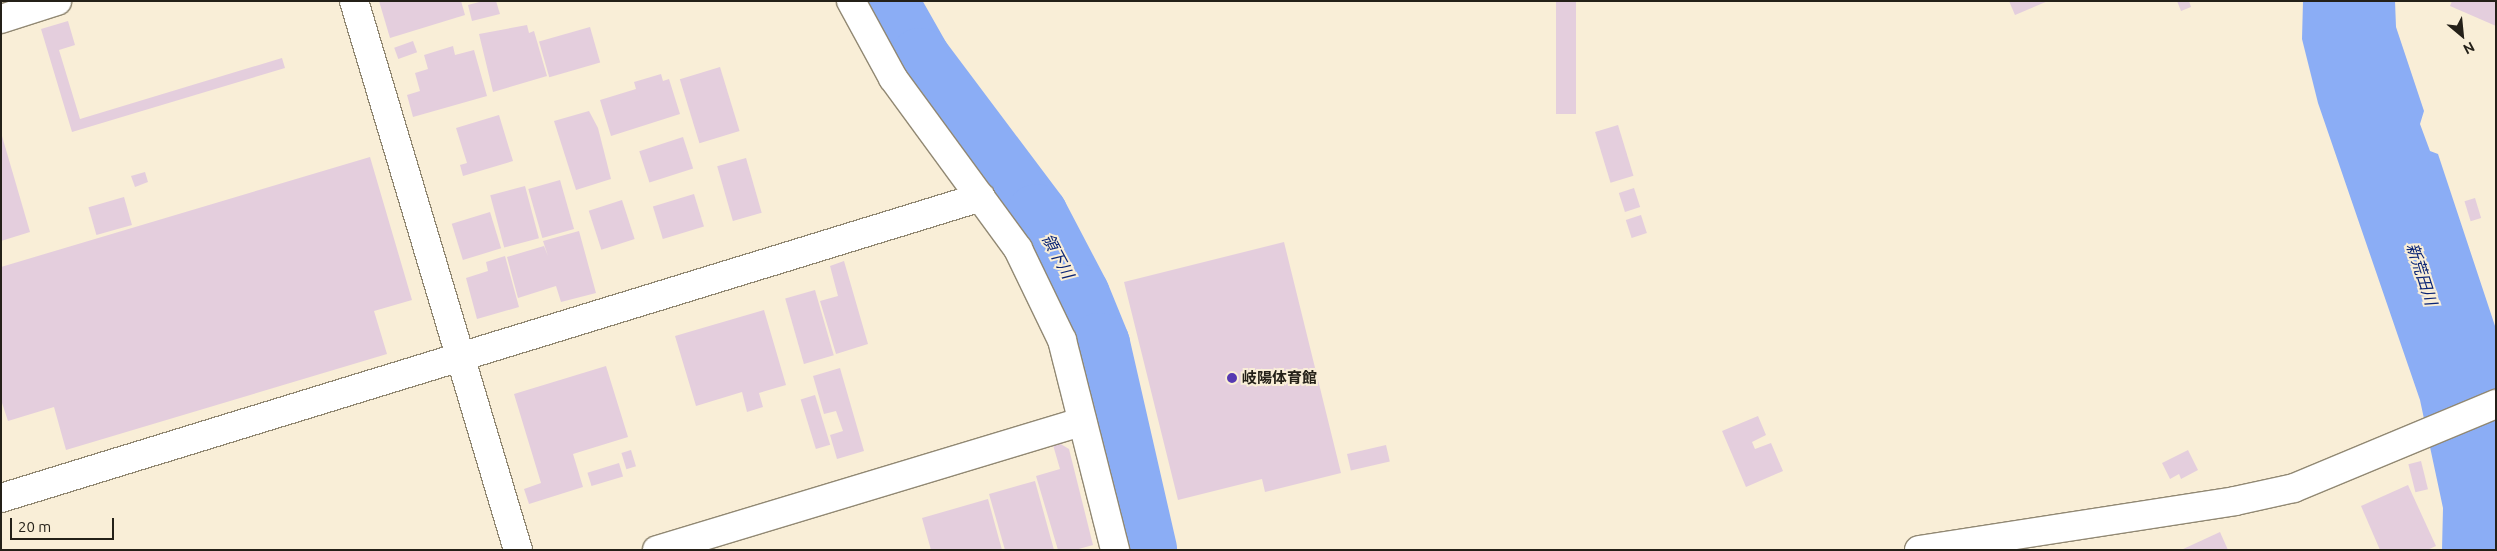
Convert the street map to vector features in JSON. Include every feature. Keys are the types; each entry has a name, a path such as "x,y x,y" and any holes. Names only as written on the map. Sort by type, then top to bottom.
{"street":[{"path":"1,19 57,1"},
{"path":"354,1 518,550"},
{"path":"851,1 892,78 1018,249 1062,340 1115,550"},
{"path":"1,498 981,197"},
{"path":"1918,550 2235,501 2294,488 2416,440 2496,404"},
{"path":"657,550 1082,422"}],"water":[{"name":"新荒田川","path":"2303,1 2395,1 2396,27 2424,111 2420,124 2430,151 2438,154 2496,329 2496,550 2442,550 2443,508 2420,400 2318,103 2302,39"}],"building":[{"path":"379,1 461,1 465,15 390,38"},
{"path":"483,1 496,1 500,14 472,21 468,5"},
{"path":"1556,1 1576,1 1576,114 1556,114"},
{"path":"2009,1 2048,1 2015,15"},
{"path":"2177,1 2189,1 2191,7 2181,11"},
{"path":"2452,1 2496,1 2496,26 2450,6"},
{"path":"68,21 75,45 59,50 80,119 282,58 285,68 72,132 41,29"},
{"path":"527,25 529,33 534,31 547,76 493,92 479,34"},
{"path":"590,27 600,63 549,77 539,42"},
{"path":"413,41 417,52 398,59 394,48"},
{"path":"453,46 455,55 474,50 487,96 413,117 407,95 420,91 415,73 428,69 424,55"},
{"path":"720,67 740,131 699,143 680,79"},
{"path":"661,74 663,81 669,79 680,114 611,136 600,100 636,89 634,82"},
{"path":"589,111 598,128 611,179 576,190 554,121"},
{"path":"499,115 513,161 463,176 460,165 467,163 456,128"},
{"path":"1618,125 1633,176 1611,183 1595,132"},
{"path":"1,137 30,232 1,241"},
{"path":"683,137 693,168 649,183 639,151"},
{"path":"370,157 412,300 374,311 387,354 66,450 54,407 8,421 1,400 1,267"},
{"path":"746,158 762,213 733,221 717,166"},
{"path":"145,172 148,182 135,187 131,176"},
{"path":"560,180 574,229 542,238 528,189"},
{"path":"525,186 539,238 504,247 490,195"},
{"path":"1634,188 1640,207 1625,212 1619,193"},
{"path":"694,194 704,227 663,239 653,207"},
{"path":"124,197 132,225 96,235 88,207"},
{"path":"2475,198 2481,218 2471,221 2464,201"},
{"path":"622,200 635,239 601,250 589,211"},
{"path":"490,212 501,248 463,260 452,224"},
{"path":"1641,215 1647,233 1632,238 1626,220"},
{"path":"579,231 596,293 561,302 556,286 518,298 507,257 544,246 548,256 543,241"},
{"name":"岐陽体育館","path":"1284,242 1341,473 1265,492 1262,479 1178,500 1124,282"},
{"path":"505,256 519,307 477,319 466,278 488,271 486,262"},
{"path":"844,261 868,344 836,354 820,301 838,296 830,266"},
{"path":"815,290 834,355 804,364 785,299"},
{"path":"764,310 786,385 759,393 763,407 747,412 742,392 696,406 675,336"},
{"path":"606,366 628,437 573,454 583,487 529,504 524,489 541,483 514,394"},
{"path":"840,368 864,451 837,459 830,435 843,431 836,411 824,414 813,376"},
{"path":"815,395 830,445 816,449 801,399"},
{"path":"1758,416 1766,435 1752,442 1755,449 1771,443 1783,471 1746,487 1722,431"},
{"path":"1059,443 1069,449 1093,545 1075,550 1058,550 1036,476 1060,469 1053,445"},
{"path":"1386,445 1390,462 1351,471 1347,454"},
{"path":"631,450 636,466 626,469 621,453"},
{"path":"2188,450 2198,470 2181,479 2179,474 2170,479 2162,463"},
{"path":"2421,461 2428,489 2415,492 2408,464"},
{"path":"619,463 623,476 592,486 587,473"},
{"path":"1035,481 1054,550 1005,550 989,494"},
{"path":"2408,485 2436,546 2427,550 2380,550 2361,506"},
{"path":"988,499 1002,550 931,550 922,518"},
{"path":"2220,532 2228,550 2181,550"}],"waterway":[{"name":"領下川","path":"887,1 920,59 1037,215 1079,295 1099,344 1146,550"}],"place":[{"name":"岐陽体育館","path":"1232,378"}]}
